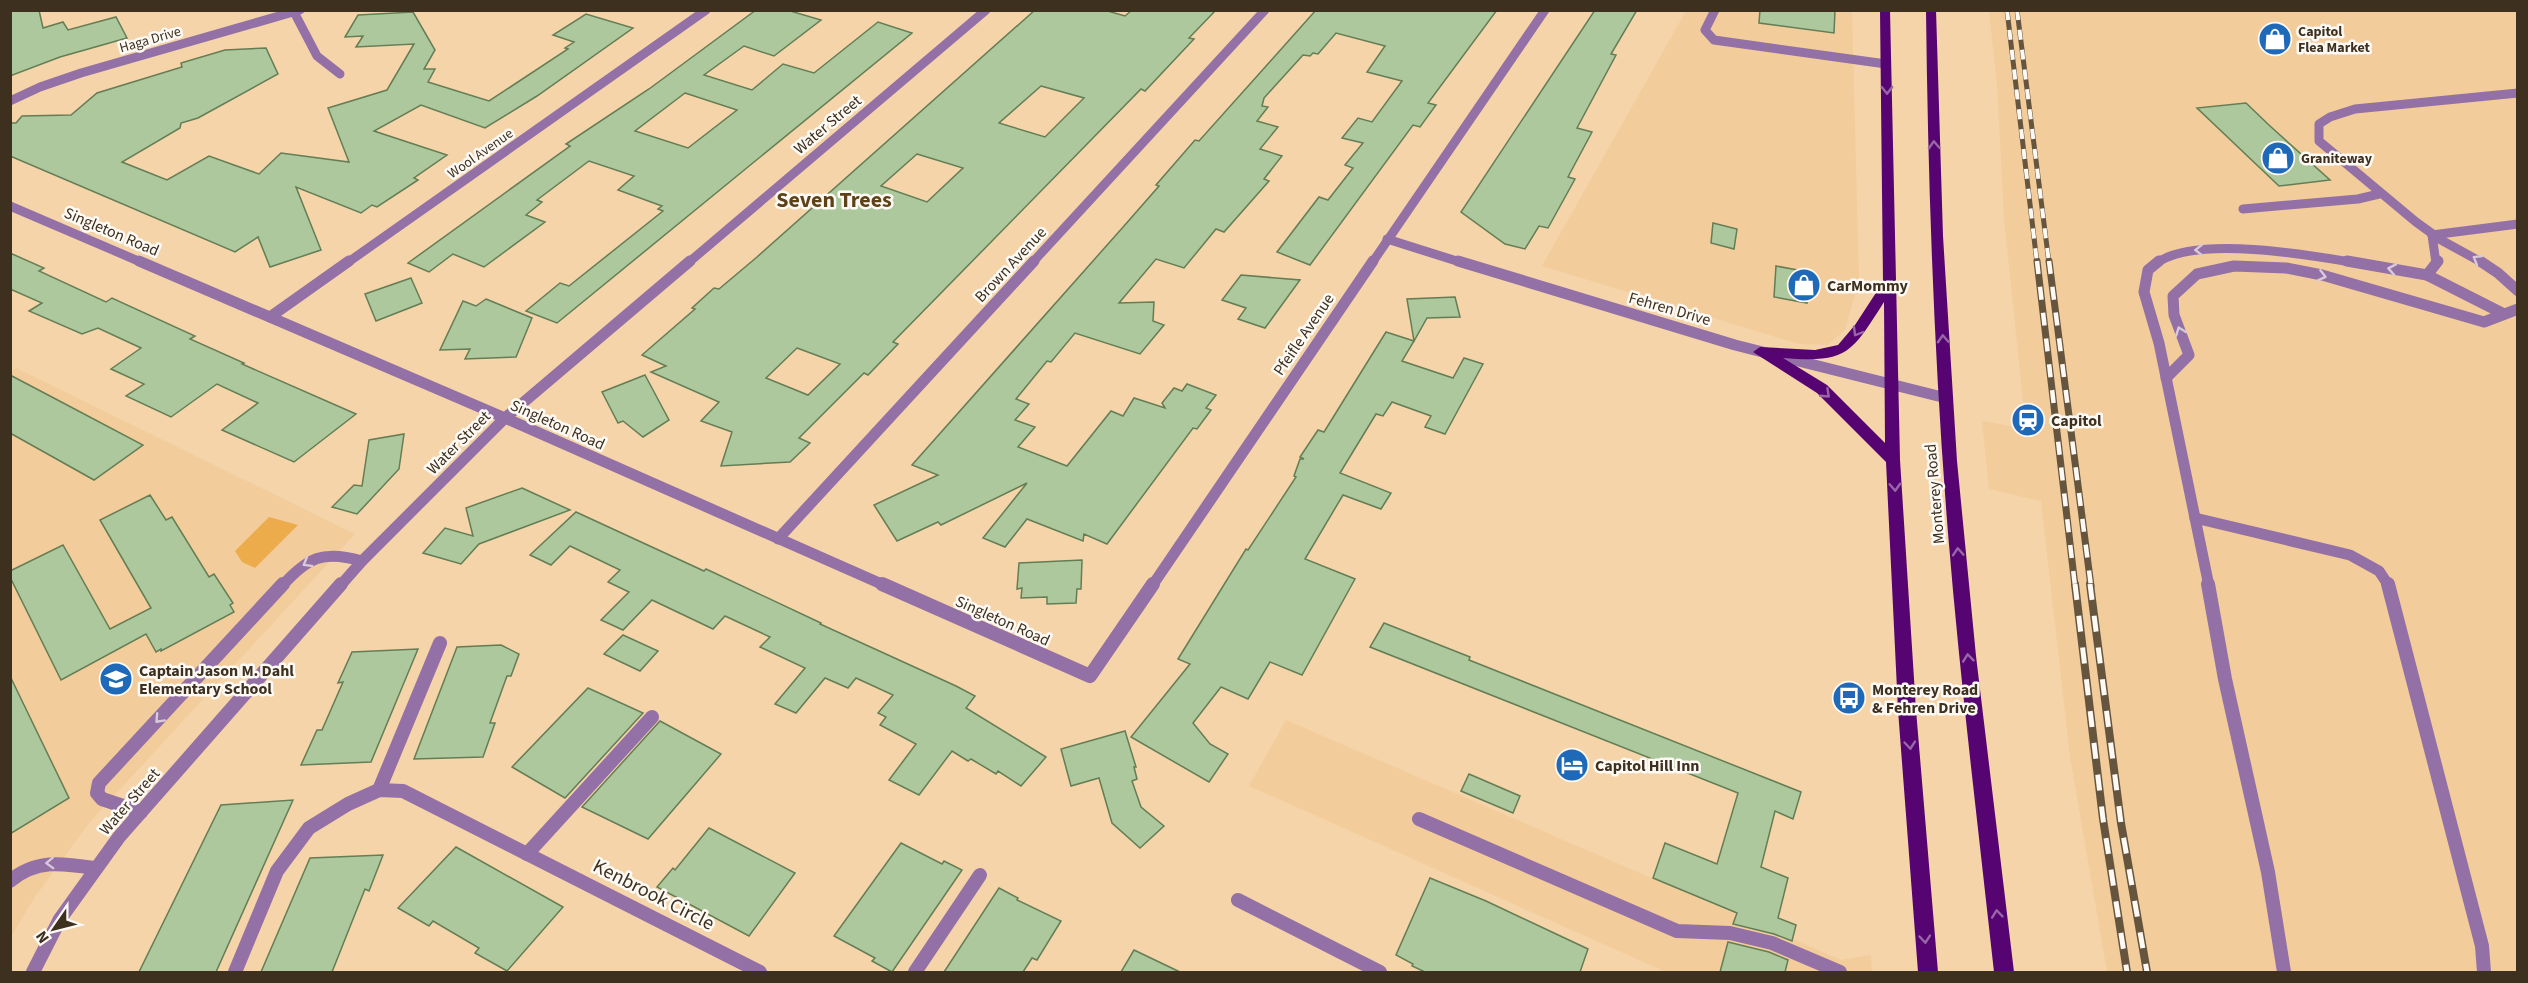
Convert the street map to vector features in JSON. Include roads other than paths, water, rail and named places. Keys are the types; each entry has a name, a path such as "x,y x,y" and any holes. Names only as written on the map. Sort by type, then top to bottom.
{"main road":[{"path":"1885,10 1893,460 1907,710 1928,972"},
{"name":"Monterey Road","path":"1931,10 1932,106 1946,398 1963,610 2004,972"},
{"path":"1760,352 1824,354 1844,347 1855,337 1889,283"},
{"path":"1760,352 1798,372 1822,390 1893,460"}],"street":[{"name":"Wool Avenue","path":"270,317 706,10"},
{"name":"Water Street","path":"33,972 41,951 94,868 362,561 505,418 986,10"},
{"name":"Brown Avenue","path":"778,539 1265,10"},
{"name":"Pfeifle Avenue","path":"1090,676 1545,10"},
{"path":"1714,10 1705,30 1714,40 1886,64"},
{"path":"297,11 317,56 340,74"},
{"name":"Haga Drive","path":"10,101 40,87 81,73 297,11"},
{"path":"2517,93 2355,109 2330,117 2319,124 2319,141 2379,194 2432,235 2482,261 2508,280 2517,291"},
{"path":"2243,209 2358,199 2379,194"},
{"name":"Singleton Road","path":"10,206 505,418 1090,676"},
{"path":"2432,235 2517,224"},
{"path":"2427,274 2438,261 2432,235"},
{"name":"Fehren Drive","path":"1387,239 1760,352 1855,379 1946,398"},
{"path":"2284,972 2268,872 2224,679 2195,518 2166,378 2144,292 2148,270 2166,257 2188,251 2273,252 2427,274 2504,314"},
{"path":"2166,378 2189,355 2174,315 2174,296 2197,274 2234,266 2286,268 2322,275 2484,321 2517,309"},
{"path":"2195,518 2350,555 2379,571 2390,588 2482,946 2484,972"},
{"path":"141,812 102,799 97,793 99,783 300,566 327,554 362,561"},
{"path":"235,972 277,872 309,828 348,804 379,790 440,643"},
{"path":"527,854 652,717"},
{"name":"Kenbrook Circle","path":"379,790 403,791 751,970"},
{"path":"1419,819 1677,931 1731,933 1772,943 1840,972"},
{"path":"10,881 30,866 47,861 94,868"},
{"path":"915,972 980,875"},
{"path":"1238,900 1380,972"}],"railway":[{"path":"2007,10 2037,263"},
{"path":"2017,10 2049,263"},
{"path":"2037,261 2075,586"},
{"path":"2049,261 2091,586"},
{"path":"2075,584 2103,819 2127,972"},
{"path":"2090,584 2121,823 2147,972"}],"place":[{"name":"Capitol Flea Market","path":"2275,39"},
{"name":"Graniteway","path":"2278,158"},
{"name":"CarMommy","path":"1804,285"},
{"name":"Capitol","path":"2028,420"},
{"name":"Captain Jason M. Dahl Elementary School","path":"116,679"},
{"name":"Monterey Road & Fehren Drive","path":"1849,698"},
{"name":"Capitol Hill Inn","path":"1572,765"}],"district":[{"name":"Seven Trees","path":"834,199"}]}
